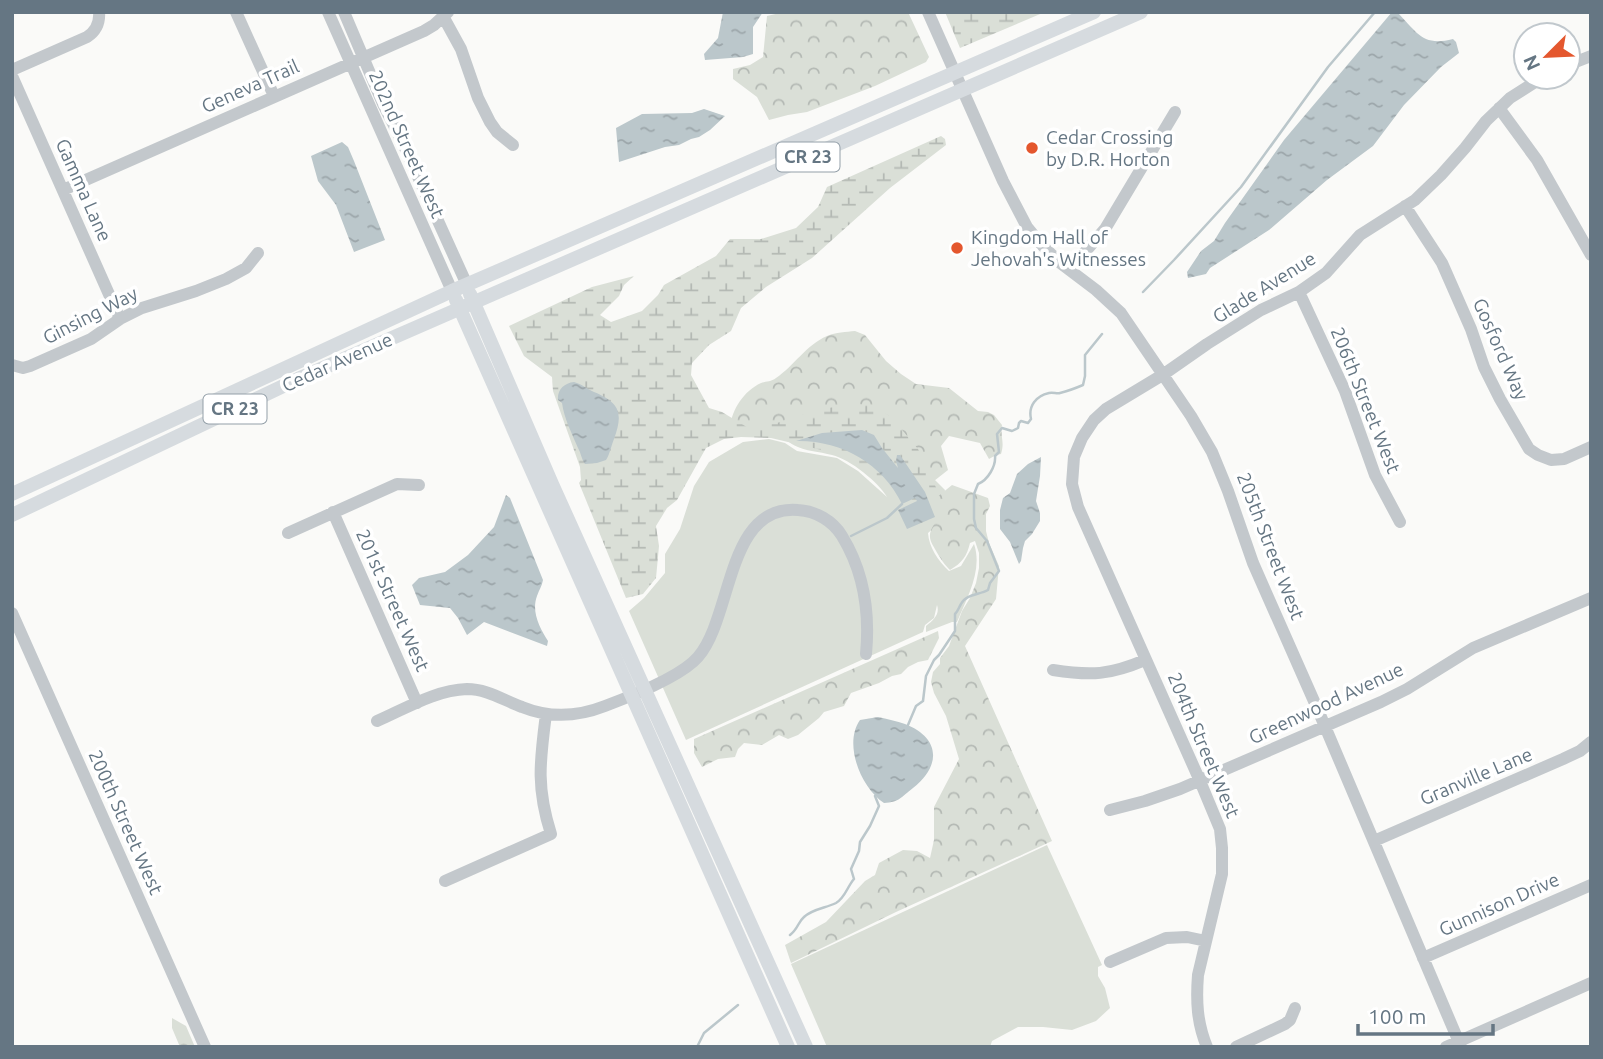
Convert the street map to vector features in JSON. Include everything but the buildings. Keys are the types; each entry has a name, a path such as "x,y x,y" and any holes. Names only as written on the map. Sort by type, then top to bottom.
{"main road":[{"name":"CR 23","path":"452,291 1094,12"},
{"name":"CR 23","path":"474,302 1141,12"},
{"path":"467,285 552,484 806,1047"},
{"path":"452,291 788,1047"},
{"name":"Cedar Avenue","path":"12,495 452,291"},
{"name":"Cedar Avenue","path":"12,515 298,379 474,302"}],"street":[{"path":"12,70 91,34 98,24 99,12"},
{"path":"236,12 274,96"},
{"name":"202nd Street West","path":"328,12 452,291"},
{"name":"202nd Street West","path":"344,12 383,104 467,285"},
{"path":"928,12 963,90"},
{"path":"446,15 490,122 497,132 513,145"},
{"name":"Geneva Trail","path":"63,190 424,31 446,15"},
{"name":"Gamma Lane","path":"12,76 120,319"},
{"name":"205th Street West","path":"963,90 1019,214 1041,244 1121,313 1200,430 1218,464 1253,563 1460,1044"},
{"name":"Glade Avenue","path":"1080,512 1074,494 1074,457 1094,420 1188,356 1261,310 1299,292 1326,273 1360,235 1405,206 1441,175 1486,121 1520,91"},
{"path":"1499,108 1537,160 1591,255"},
{"path":"1070,270 1105,229 1175,112"},
{"name":"Gosford Way","path":"1405,206 1442,262 1471,329 1483,367 1529,449 1551,460 1564,459 1591,447"},
{"name":"Ginsing Way","path":"12,365 23,368 30,366 91,338 120,319 155,303 226,279 246,268 258,253"},
{"name":"206th Street West","path":"1299,292 1345,391 1379,483 1400,522"},
{"path":"288,533 397,484 419,485"},
{"path":"377,721 417,703 456,690 480,690 523,708 546,714 585,712 674,676 699,657 706,645 740,552 751,530 761,520 788,510 815,513 826,519 844,539 866,597 866,654"},
{"name":"201st Street West","path":"333,512 417,703"},
{"name":"204th Street West","path":"1080,512 1217,820 1223,848 1222,874 1198,975 1196,999 1200,1026 1207,1047"},
{"name":"Greenwood Avenue","path":"1110,810 1158,798 1325,726 1399,693 1473,648 1591,598"},
{"name":"200th Street West","path":"12,613 205,1047"},
{"path":"1054,670 1105,673 1145,660"},
{"path":"445,881 551,834 540,775 546,714"},
{"name":"Granville Lane","path":"1374,841 1563,759 1591,742"},
{"name":"Gunnison Drive","path":"1423,958 1591,885"},
{"path":"1110,962 1166,938 1187,937 1206,941"},
{"path":"1446,1047 1460,1044 1591,984"},
{"path":"1236,1047 1285,1024 1290,1020 1295,1008"}],"green space":[{"path":"784,12 908,12 929,57 926,62 875,86 807,112 769,120 757,97 733,79 733,69 750,65 763,57 767,16"},
{"path":"945,12 1045,12 960,48"},
{"path":"941,136 946,145 890,188 812,258 766,287 741,308 731,331 709,345 692,363 691,375 709,408 722,412 750,429 817,410 852,404 875,405 893,419 918,449 939,494 926,513 896,501 872,475 843,455 771,438 724,439 706,448 677,500 667,508 656,526 659,546 656,578 643,594 626,598 579,483 580,467 553,391 552,377 524,356 509,326 592,287 634,276 600,315 611,322 642,311 664,285 716,256 730,239 761,239 796,228 818,207 827,187"},
{"path":"855,331 865,335 886,361 916,384 949,388 978,411 994,415 1002,425 1001,454 989,459 980,443 949,436 941,446 948,470 934,481 916,471 900,451 748,434 730,427 736,407 749,391 776,378 806,350 827,336"},
{"path":"769,439 785,443 797,451 837,458 858,471 887,497 871,479 847,461 832,455 803,449 786,440 928,473 945,490 943,520 928,533 932,549 949,571 961,566 974,544 977,564 973,584 957,622 926,632 926,626 934,619 937,614 937,605 934,618 925,625 923,632 686,740 629,611 665,573 665,554 680,529 694,486 709,462 743,442"},
{"path":"952,485 988,498 990,506 986,514 986,531 999,566 996,599 965,646 1052,841 791,963 785,945 826,922 865,881 875,875 879,863 903,850 917,851 930,858 934,840 934,807 959,759 946,716 931,682 933,672 949,646 962,611 970,598 979,568 979,553 975,541 970,543 961,562 950,570 931,542 931,531 937,520 934,505 936,498"},
{"path":"938,631 939,638 928,660 908,667 901,674 851,693 844,706 824,712 798,735 788,739 779,735 762,745 744,743 735,757 718,759 702,767 694,753 694,739"},
{"path":"1047,845 1102,965 1098,967 1098,976 1105,988 1110,1008 1096,1021 1072,1030 1018,1027 992,1041 990,1047 827,1047 791,964"},
{"path":"172,1018 186,1026 195,1047 180,1047 172,1028"}],"water":[{"path":"723,12 763,12 753,27 753,54 705,60 704,54 718,38"},
{"path":"1392,12 1397,12 1427,39 1453,39 1459,53 1441,67 1404,105 1373,146 1327,180 1269,230 1210,268 1206,274 1188,278 1187,272 1201,251 1214,241 1284,140"},
{"path":"704,109 725,116 699,137 619,162 616,128 642,114 692,113"},
{"path":"342,142 348,147 385,240 354,252 336,205 318,181 311,156"},
{"path":"574,382 610,400 618,410 617,430 606,460 585,464 571,432 558,396 562,388"},
{"path":"862,430 874,435 898,468 896,461 897,455 900,455 925,492 935,517 907,529 898,510 917,501 915,498 902,504 894,489 872,466 844,450 813,442 796,441 822,433"},
{"path":"1041,457 1036,501 1040,521 1025,541 1019,564 1010,542 1000,529 1000,510 1003,498 1010,493 1017,474"},
{"path":"506,495 510,498 543,580 535,608 539,625 548,641 547,646 484,622 467,635 450,608 420,605 412,585 419,578 445,572 468,555 494,527"},
{"path":"878,717 917,730 931,745 933,753 929,771 922,780 894,802 884,803 868,787 854,753 855,730 860,720"}],"waterway":[{"path":"1143,292 1241,187 1328,67 1375,12"},
{"path":"908,725 916,706 923,701 926,676 955,631 955,614 966,598 988,590 999,571 987,541 976,528 974,519 974,494 978,484 991,472 995,456 999,452 997,434 1002,428 1012,431 1018,428 1021,421 1028,423 1032,406 1040,396 1083,385 1085,355 1102,334"},
{"path":"851,536 887,518 902,504"},
{"path":"790,935 807,914 839,901 854,879 851,869 860,842 879,806 875,796"},
{"path":"697,1047 704,1033 738,1005"}],"place":[{"name":"Cedar Crossing by D.R. Horton","path":"1032,148"},
{"name":"Kingdom Hall of Jehovah's Witnesses","path":"957,248"}]}
